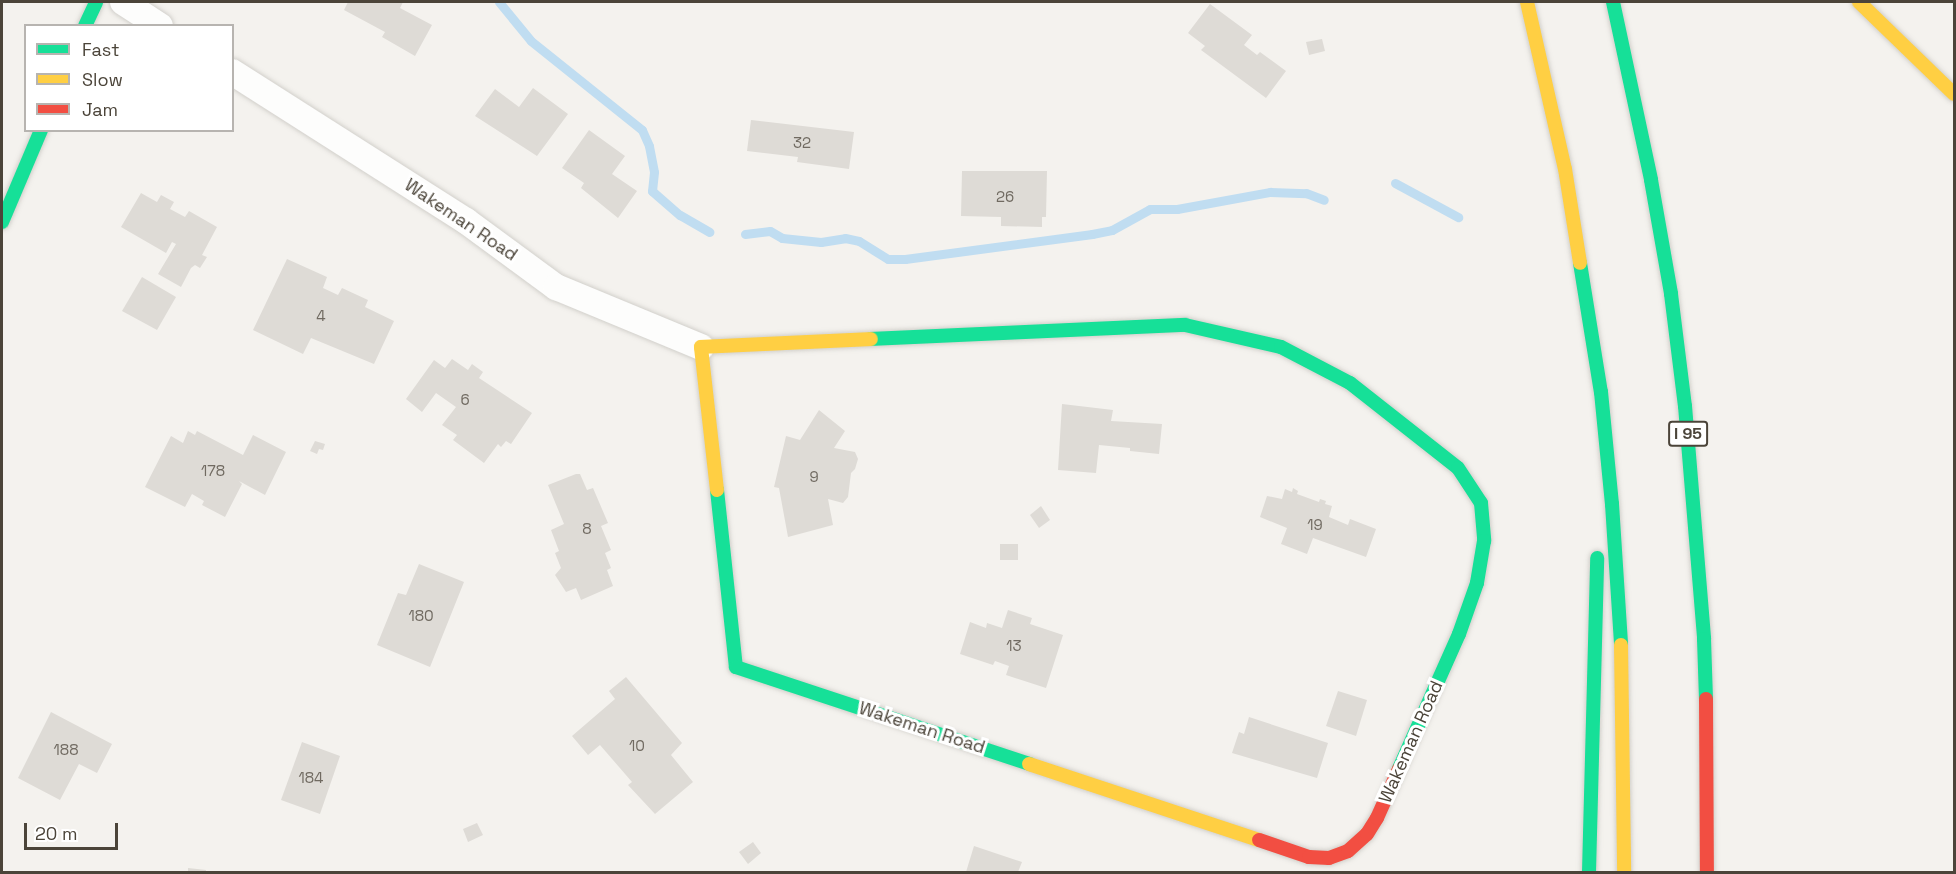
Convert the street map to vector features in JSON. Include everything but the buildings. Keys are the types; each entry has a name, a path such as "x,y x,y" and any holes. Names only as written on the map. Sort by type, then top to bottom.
{"main road":[{"path":"86,24 96,2"},
{"path":"1527,2 1565,169 1601,392 1620,618 1624,729 1623,873"},
{"name":"I 95","path":"1613,2 1651,180 1671,294 1685,406 1696,511 1704,639 1707,873"},
{"path":"1859,2 1952,91"},
{"path":"2,222 40,132"},
{"name":"Wakeman Road","path":"1185,325 1281,347 1354,385 1458,468 1481,503 1484,541 1477,583 1459,634 1377,818 1367,834 1348,851 1329,858 1309,857 736,666 700,347 1185,325"},
{"path":"1598,509 1601,392"},
{"path":"1590,873 1597,544"}],"street":[{"path":"123,2 157,24"},
{"name":"Wakeman Road","path":"234,73 466,221 556,287 700,347"}],"waterway":[{"path":"499,2 531,41 642,130 649,146 654,172 652,191 680,215 710,232"},
{"path":"1395,183 1458,217"},
{"path":"745,234 770,231 782,238 821,242 845,238 859,241 888,259 905,259 1092,234 1112,230 1150,209 1177,209 1270,192 1306,193 1324,200"}],"traffic: fast":[{"path":"86,24 96,2"},
{"path":"1613,2 1651,180 1671,294 1685,406 1704,639 1706,699"},
{"path":"2,222 40,132"},
{"path":"1580,263 1601,392 1612,504 1621,645"},
{"path":"1185,325 1281,347 1350,383 1458,468 1481,503 1484,541 1477,583 1459,634 1399,769"},
{"path":"871,339 1185,325"},
{"path":"717,490 736,667 1029,764"},
{"path":"1589,872 1597,558"}],"traffic: slow":[{"path":"1527,2 1565,169 1580,263"},
{"path":"1859,2 1954,94"},
{"path":"717,490 701,347 871,339"},
{"path":"1621,645 1624,872"},
{"path":"1029,764 1259,840"}],"traffic: jam":[{"path":"1706,699 1707,872"},
{"path":"1259,840 1309,857 1329,858 1348,851 1367,834 1377,818 1399,769"}]}
